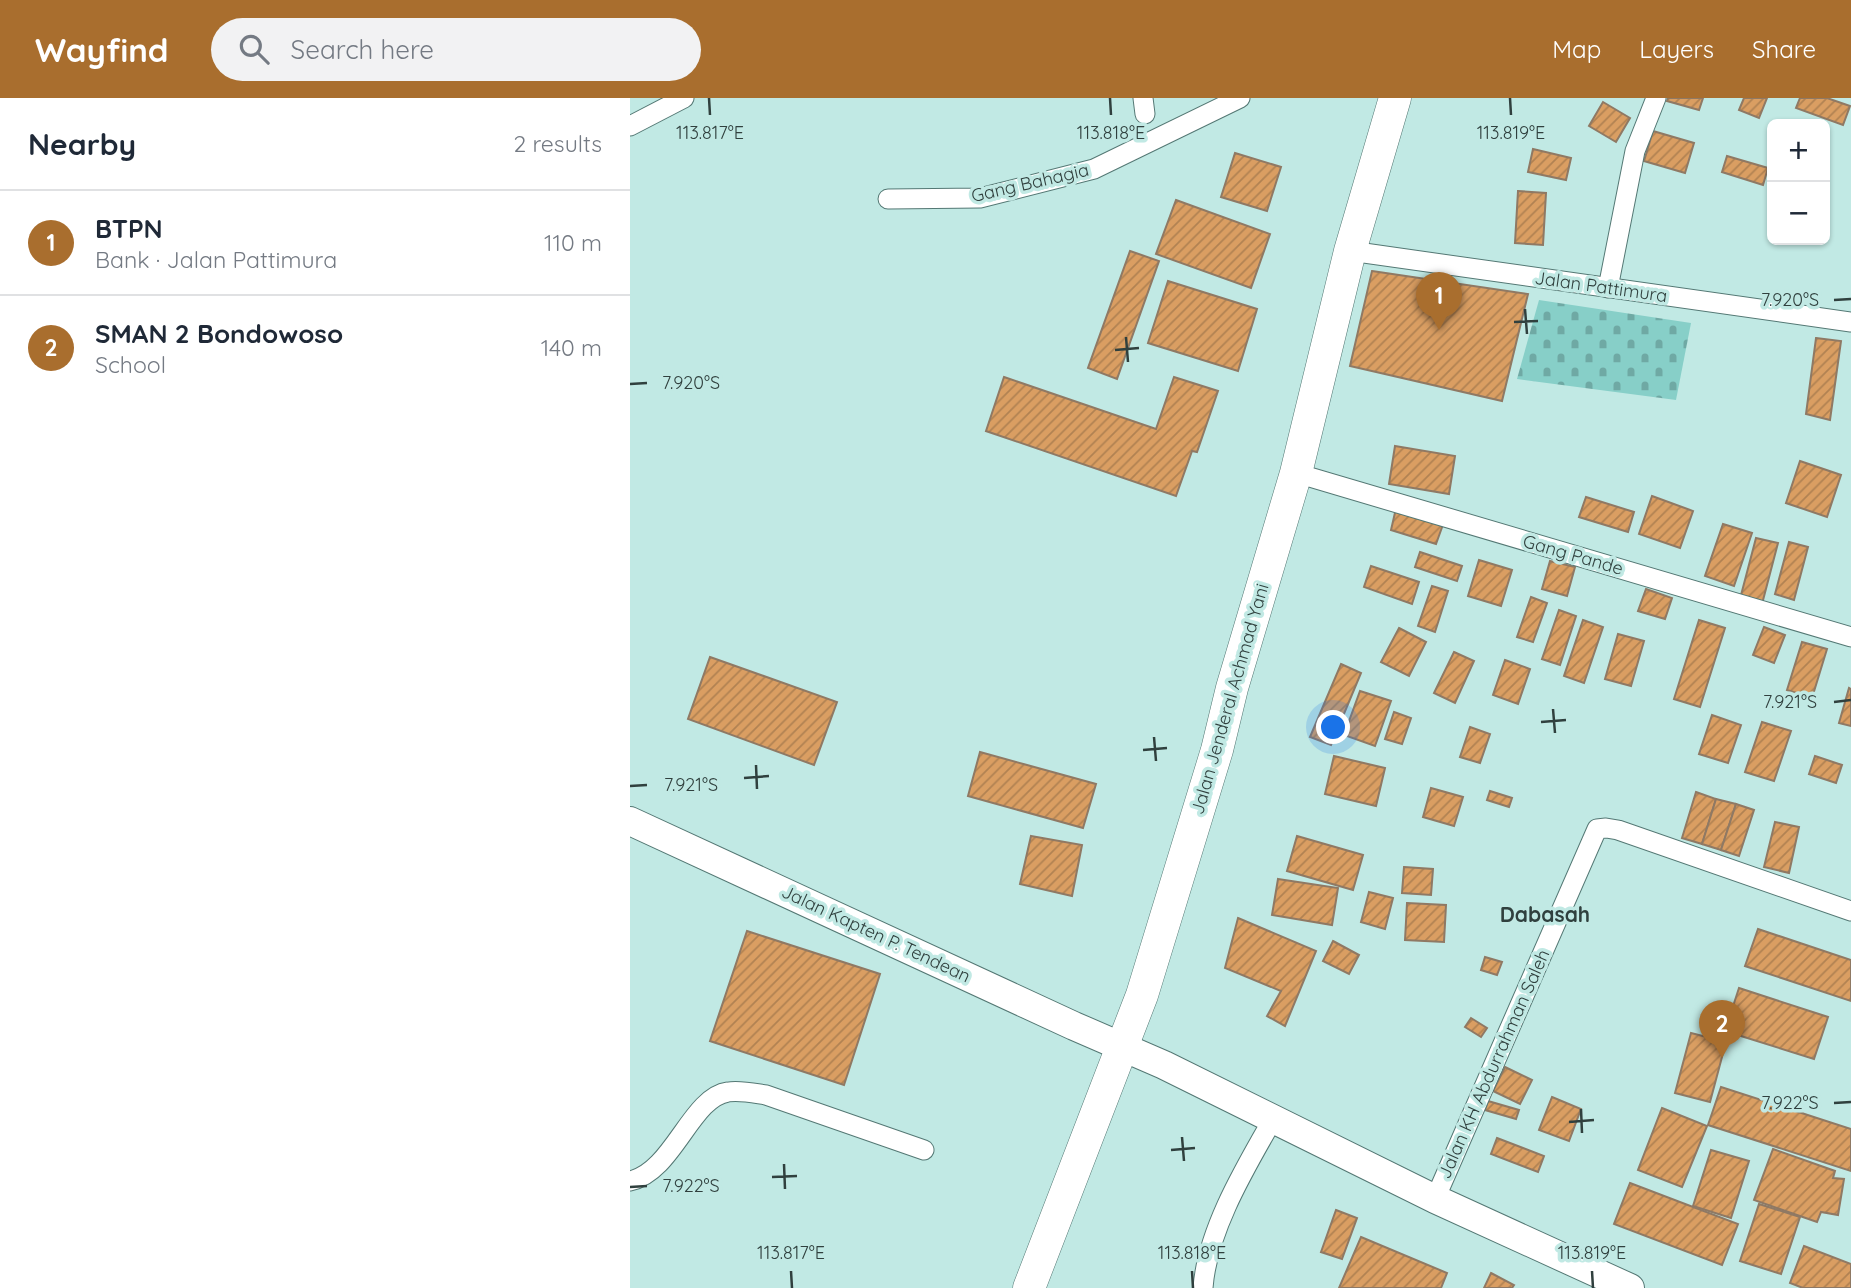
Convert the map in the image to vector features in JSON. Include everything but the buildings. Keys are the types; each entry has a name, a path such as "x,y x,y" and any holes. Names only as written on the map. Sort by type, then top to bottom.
{"main road":[{"name":"Jalan Jenderal Achmad Yani","path":"1029,1288 1142,995 1217,750 1235,677 1296,473 1350,251 1395,98"},
{"name":"Jalan Kapten P. Tendean","path":"630,821 1074,1026 1123,1046 1435,1199 1630,1288"}],"street":[{"path":"630,126 684,98"},
{"name":"Gang Bahagia","path":"888,199 980,198 1094,169 1240,98"},
{"path":"1608,288 1635,151 1656,98"},
{"name":"Jalan Pattimura","path":"1350,251 1851,322"},
{"name":"Gang Pande","path":"1296,473 1851,637"},
{"name":"Jalan KH Abdurrahman Saleh","path":"1435,1199 1597,829 1612,828 1851,911"},
{"path":"630,1181 650,1172 669,1152 692,1120 712,1099 725,1092 743,1091 766,1095 924,1150"},
{"path":"1203,1288 1214,1238 1248,1161 1273,1119"}],"green space":[{"path":"1539,300 1691,323 1676,400 1517,379"}],"place":[{"name":"BTPN","path":"1439,330"},
{"name":"SMAN 2 Bondowoso","path":"1722,1058"}],"district":[{"name":"Dabasah","path":"1545,915"}]}
